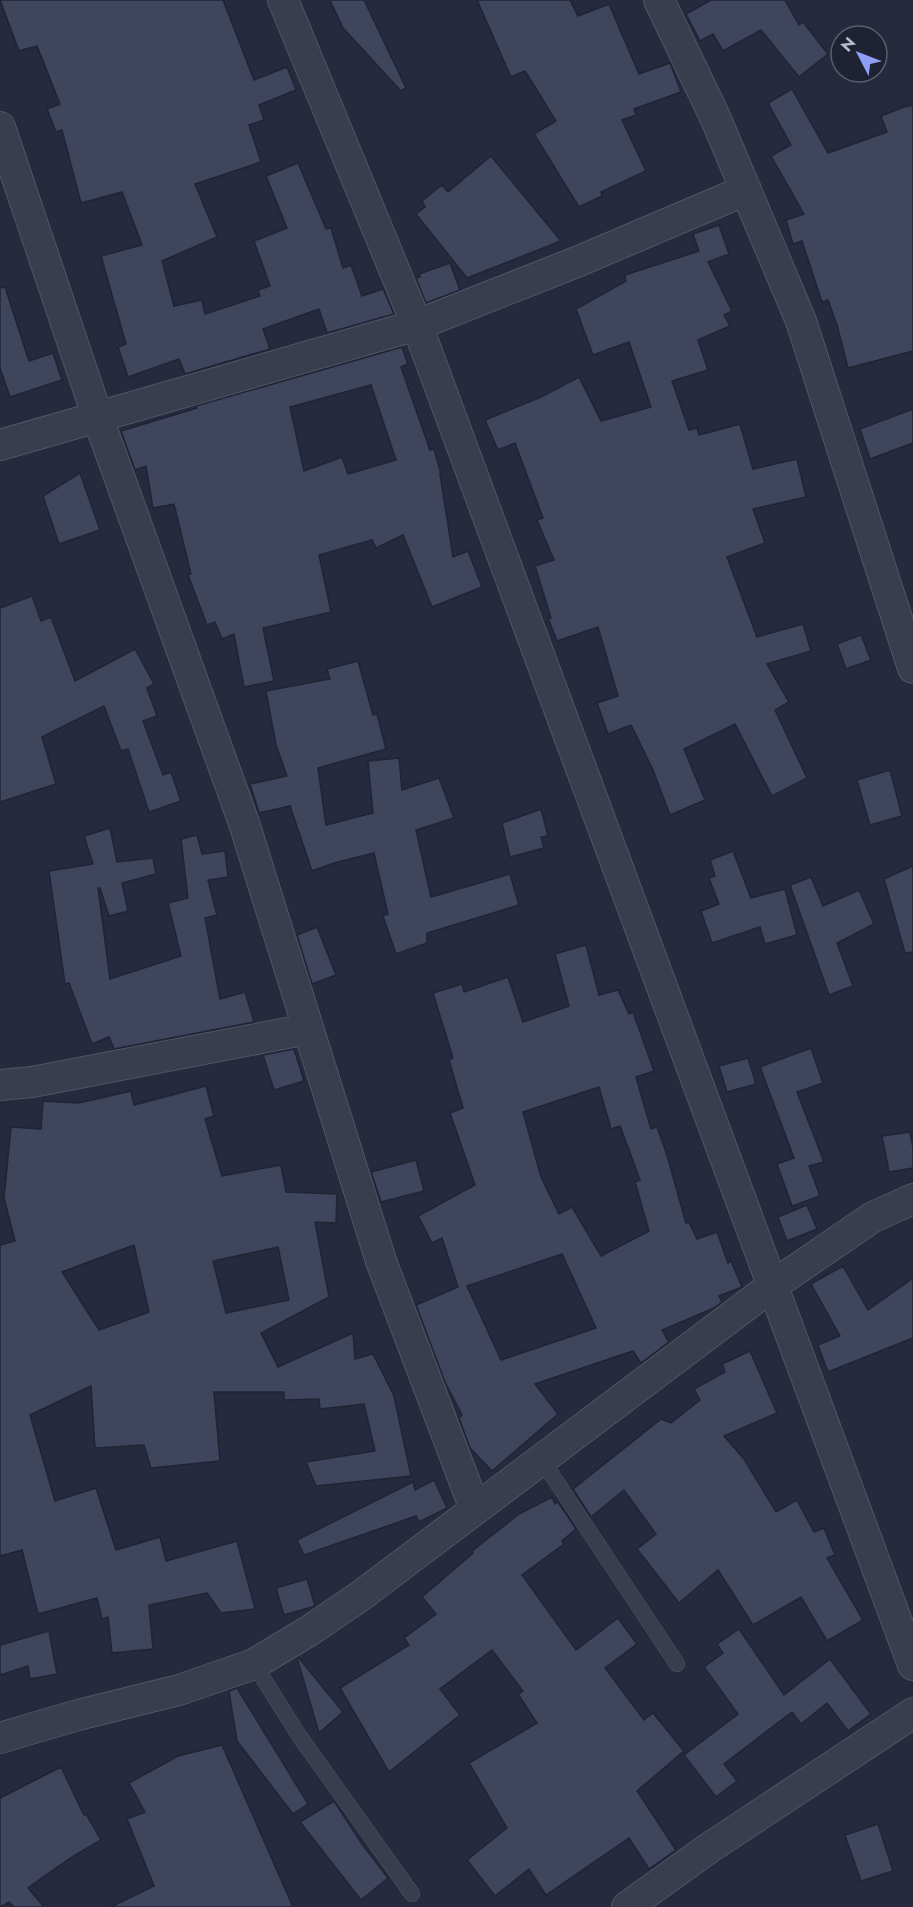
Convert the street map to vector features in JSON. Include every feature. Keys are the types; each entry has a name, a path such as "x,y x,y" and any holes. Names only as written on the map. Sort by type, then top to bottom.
{"street":[{"path":"283,0 417,325 913,1665"},
{"path":"659,0 715,117 801,321 913,668"},
{"path":"0,127 98,418 244,823 381,1261 475,1509"},
{"path":"0,445 417,325 579,261 746,190"},
{"path":"0,1085 32,1082 308,1029"},
{"path":"0,1738 78,1715 179,1690 254,1664 359,1597 772,1286 873,1217 913,1199"},
{"path":"627,1907 710,1848 913,1713"}],"lane":[{"path":"542,1460 677,1664"},
{"path":"254,1664 300,1737 412,1894"}],"building":[{"path":"0,0 223,0 254,80 287,67 296,90 259,105 264,120 249,125 261,162 195,184 217,237 162,261 174,306 202,300 205,314 260,296 258,290 270,286 254,241 287,228 266,176 298,163 326,229 331,228 343,268 351,265 362,296 383,289 394,314 327,333 319,309 263,329 270,349 185,374 179,359 128,377 118,347 126,344 101,256 142,245 122,192 81,203 62,130 56,132 47,109 60,104 37,46 19,51"},
{"path":"330,0 364,0 406,88 401,91 343,28"},
{"path":"477,0 570,0 578,16 609,4 639,74 670,63 681,92 634,109 636,115 622,120 646,171 601,192 602,196 579,207 534,134 556,121 525,71 511,77"},
{"path":"711,0 785,0 799,25 803,22 828,54 799,77 761,30 723,51 713,34 700,41 686,14"},
{"path":"792,89 828,153 887,132 881,116 913,105 913,351 848,368 828,300 822,302 802,241 793,244 786,220 804,214 771,156 791,145 768,103"},
{"path":"491,156 561,241 467,278 416,214 425,207 422,201 442,185 448,192"},
{"path":"719,225 729,254 708,262 732,311 724,315 730,326 698,340 708,370 672,381 689,430 697,428 699,435 740,424 753,469 797,459 806,497 753,509 765,543 727,557 757,637 803,624 811,651 767,664 789,702 775,710 807,778 772,796 735,724 684,749 705,800 670,815 653,770 631,725 608,734 597,703 618,696 598,627 557,641 548,618 551,618 535,566 554,560 537,520 543,518 515,443 498,450 485,420 541,397 579,377 601,421 651,407 629,342 593,355 576,309 626,281 625,275 699,251 693,234"},
{"path":"450,263 460,290 426,303 416,278 420,277 419,274"},
{"path":"5,287 29,361 53,353 62,380 10,397 0,368 0,288"},
{"path":"402,347 408,364 401,367 430,450 434,449 441,474 453,557 468,551 482,587 432,607 403,535 376,548 372,540 319,555 331,612 263,628 274,681 244,687 234,634 222,639 215,622 207,625 188,575 191,574 174,504 153,508 146,466 135,470 121,431 197,408 196,406","holes":["371,385 396,460 348,474 342,457 304,471 290,407"]},
{"path":"913,409 913,443 870,459 860,429"},
{"path":"80,473 100,530 59,544 43,496"},
{"path":"32,596 41,621 51,617 75,681 135,649 154,684 147,688 157,716 143,721 163,775 171,772 181,801 149,812 128,749 121,751 104,706 42,737 56,784 0,802 0,608"},
{"path":"861,635 871,660 846,669 837,644"},
{"path":"358,661 373,715 377,714 386,749 318,768 326,825 373,813 368,761 399,758 402,790 439,778 454,818 416,830 431,897 510,874 519,905 427,933 427,943 396,954 383,916 388,914 374,853 312,871 290,806 259,813 250,784 287,776 276,745 266,691 330,679 327,669"},
{"path":"890,770 902,816 870,825 857,780"},
{"path":"541,809 548,836 541,837 544,848 510,857 502,823"},
{"path":"110,828 117,862 153,858 156,874 122,883 128,911 109,916 100,888 98,888 110,979 181,956 168,903 188,898 181,839 197,835 202,854 225,851 228,877 208,880 217,915 205,918 220,999 245,992 254,1022 114,1049 109,1037 92,1044 69,983 65,984 49,871 93,864 84,836"},
{"path":"733,851 751,898 785,889 797,935 765,944 760,927 712,943 701,911 719,904 709,878 715,876 710,860"},
{"path":"913,866 913,952 905,953 884,879"},
{"path":"811,877 823,906 859,890 874,924 837,943 853,986 829,995 790,885"},
{"path":"317,927 336,975 312,984 297,935"},
{"path":"586,945 599,995 618,990 629,1014 633,1012 654,1071 636,1077 651,1129 657,1127 667,1155 686,1223 689,1222 697,1239 717,1232 728,1263 731,1261 742,1287 719,1296 722,1302 714,1308 662,1330 669,1342 641,1363 633,1351 535,1384 558,1414 492,1471 470,1448 459,1418 462,1415 445,1382 416,1305 458,1287 442,1238 432,1243 418,1216 475,1185 450,1113 463,1108 449,1060 453,1058 433,993 462,984 464,992 508,977 523,1022 569,1006 555,954","holes":["599,1087 611,1129 620,1126 640,1180 635,1182 649,1231 601,1256 572,1207 559,1214 541,1177 523,1112","562,1254 596,1328 501,1360 467,1286"]},
{"path":"811,1048 823,1083 797,1092 824,1162 809,1166 820,1196 792,1206 777,1164 794,1158 760,1067"},
{"path":"294,1049 304,1081 274,1090 263,1055"},
{"path":"748,1058 756,1084 727,1092 719,1066"},
{"path":"206,1086 214,1116 205,1119 222,1176 281,1165 286,1192 337,1194 336,1223 315,1222 329,1297 261,1333 278,1367 353,1333 355,1359 373,1354 394,1396 411,1476 316,1486 306,1462 375,1451 364,1404 320,1409 319,1399 284,1400 284,1392 214,1392 220,1461 151,1468 144,1445 95,1448 91,1386 30,1415 55,1501 96,1488 116,1550 160,1537 166,1561 237,1541 255,1609 221,1613 207,1593 149,1605 153,1649 112,1653 108,1617 102,1619 97,1598 38,1614 22,1550 0,1556 0,1245 15,1241 4,1198 11,1127 41,1129 43,1101 79,1103 131,1091 134,1105","holes":["134,1245 149,1312 99,1330 62,1272","278,1247 289,1300 226,1313 213,1261"]},
{"path":"910,1132 913,1168 889,1172 882,1136"},
{"path":"416,1160 424,1191 381,1202 371,1172"},
{"path":"807,1205 817,1229 787,1241 778,1217"},
{"path":"843,1266 868,1310 913,1278 913,1338 828,1372 818,1345 840,1336 811,1284"},
{"path":"750,1351 777,1413 724,1436 744,1459 776,1512 797,1500 814,1532 824,1528 835,1555 827,1558 863,1620 827,1641 801,1597 753,1625 718,1570 679,1603 637,1549 656,1534 624,1490 591,1517 573,1489 661,1419 671,1423 700,1400 694,1389 725,1372 722,1364"},
{"path":"434,1480 447,1508 419,1522 416,1516 304,1555 297,1540 413,1482 415,1490"},
{"path":"552,1497 576,1529 562,1541 564,1544 522,1575 576,1650 618,1618 637,1644 605,1668 644,1720 653,1713 684,1751 637,1791 676,1850 649,1869 629,1838 546,1895 529,1869 495,1896 467,1860 507,1828 469,1763 537,1723 518,1694 523,1691 492,1650 440,1689 460,1715 389,1772 340,1688 409,1645 404,1638 436,1614 422,1597 473,1553 472,1551 519,1514"},
{"path":"307,1579 315,1606 284,1615 276,1588"},
{"path":"739,1629 784,1695 830,1659 871,1714 848,1731 827,1703 801,1724 792,1712 724,1764 737,1781 716,1797 684,1755 738,1714 704,1667 723,1653 717,1644"},
{"path":"49,1631 57,1674 30,1679 28,1666 0,1675 0,1645"},
{"path":"297,1658 343,1712 319,1733"},
{"path":"237,1688 308,1804 293,1814 237,1741 229,1691"},
{"path":"222,1745 293,1907 111,1907 154,1886 127,1819 145,1812 129,1783 178,1756"},
{"path":"61,1767 84,1815 86,1814 101,1840 28,1888 44,1907 14,1907 9,1902 0,1907 0,1798"},
{"path":"334,1801 388,1878 361,1900 300,1822"},
{"path":"878,1824 893,1871 861,1881 845,1835"}]}
